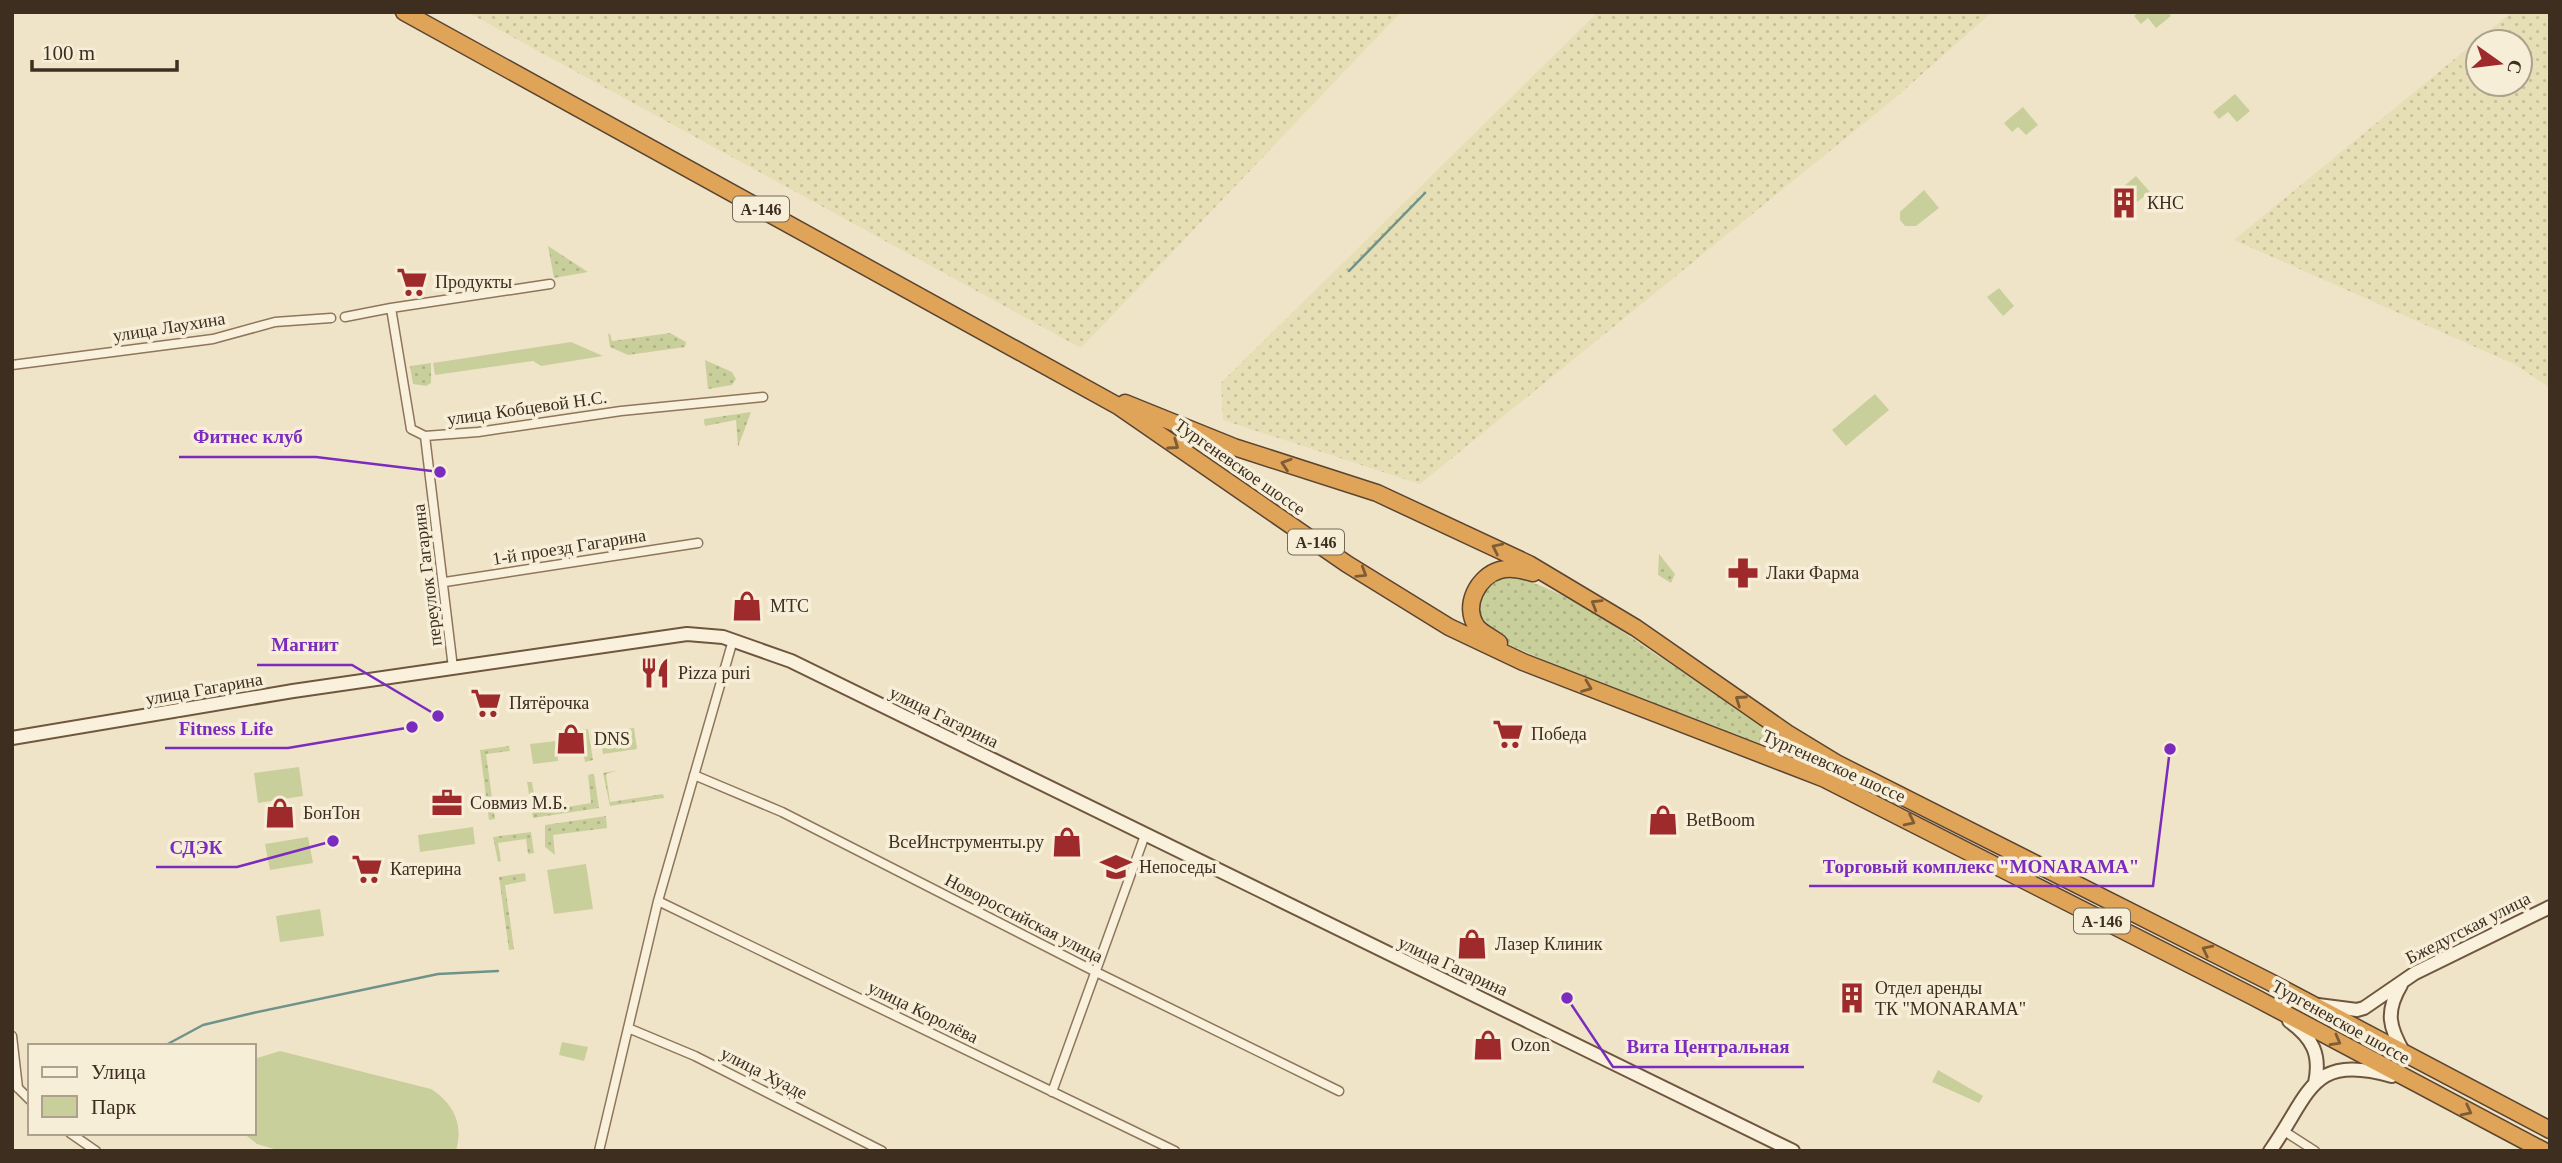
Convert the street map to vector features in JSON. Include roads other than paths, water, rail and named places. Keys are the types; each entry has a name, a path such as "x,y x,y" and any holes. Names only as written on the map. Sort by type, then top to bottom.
{"highway":[{"name":"А-146","path":"404,12 1119,404"},
{"name":"А-146","path":"419,12 1119,404"},
{"name":"Тургеневское шоссе","path":"1119,404 1234,447 1377,493 1467,533 1557,580 1636,628 1787,733 1838,764 2312,1004 2550,1130"},
{"name":"Тургеневское шоссе","path":"1119,404 1347,564 1449,627 1523,662 1825,779 2254,997 2544,1151"},
{"name":"А-146","path":"1523,662 1477,626 1471,609 1474,591 1486,577 1501,569 1516,569 1557,580"}],"street":[{"path":"345,317 550,284"},
{"name":"улица Кобцевой Н.С.","path":"391,308 411,429 425,436 478,432 621,411 763,397"},
{"name":"улица Лаухина","path":"12,365 213,340 275,321 331,318"},
{"name":"переулок Гагарина","path":"425,436 445,582 453,668"},
{"name":"1-й проезд Гагарина","path":"445,582 698,543"},
{"name":"улица Гагарина","path":"12,738 687,634 707,634 733,640 791,661 1793,1151"},
{"path":"600,1151 657,901 720,696 733,640"},
{"name":"Новороссийская улица","path":"694,775 782,812 1094,971 1339,1091"},
{"path":"1052,1092 1145,835"},
{"name":"улица Королёва","path":"657,901 1175,1151"},
{"name":"Бжедугская улица","path":"2312,1004 2357,1010 2403,981 2550,907"},
{"path":"2403,981 2393,999 2389,1017 2393,1033 2404,1053"},
{"path":"2254,997 2294,1025 2314,1045 2318,1058 2315,1083"},
{"name":"улица Хуаде","path":"628,1028 695,1056 882,1151"},
{"path":"12,1035 15,1091"},
{"path":"2270,1151 2315,1083 2331,1071 2349,1067 2407,1080"},
{"path":"2284,1131 2315,1151"},
{"path":"72,1135 96,1151"}],"waterway":[{"path":"1349,271 1425,193"},
{"path":"168,1044 203,1025 253,1013 438,974 498,971"}],"place":[{"name":"КНС","path":"2124,203"},
{"name":"Продукты","path":"412,282"},
{"name":"Фитнес клуб","path":"440,472"},
{"name":"Лаки Фарма","path":"1743,573"},
{"name":"МТС","path":"747,606"},
{"name":"Pizza puri","path":"655,673"},
{"name":"Пятёрочка","path":"486,703"},
{"name":"Магнит","path":"438,716"},
{"name":"Fitness Life","path":"412,727"},
{"name":"Победа","path":"1508,734"},
{"name":"DNS","path":"571,739"},
{"name":"Торговый комплекс \"MONARAMA\"","path":"2170,749"},
{"name":"Совмиз М.Б.","path":"447,803"},
{"name":"БонТон","path":"280,813"},
{"name":"BetBoom","path":"1663,820"},
{"name":"СДЭК","path":"333,841"},
{"name":"ВсеИнструменты.ру","path":"1067,842"},
{"name":"Непоседы","path":"1116,867"},
{"name":"Катерина","path":"367,869"},
{"name":"Лазер Клиник","path":"1472,944"},
{"name":"Вита Центральная","path":"1567,998"},
{"name":"Отдел аренды ТК \"MONARAMA\"","path":"1852,998"},
{"name":"Ozon","path":"1488,1045"}]}
